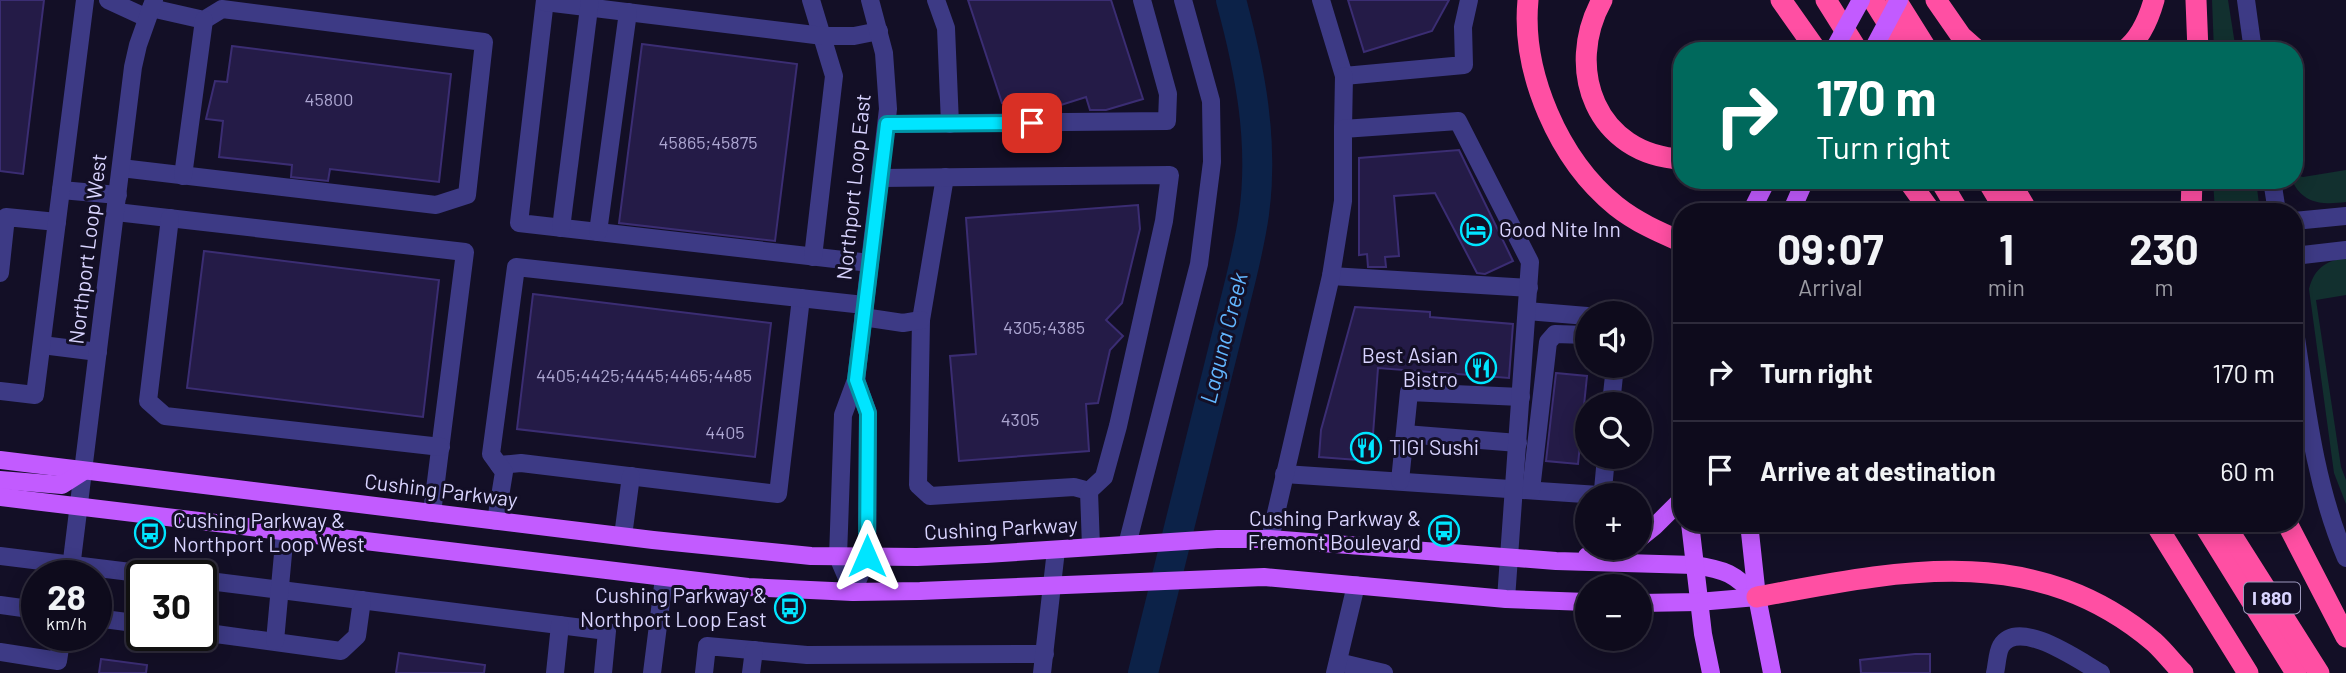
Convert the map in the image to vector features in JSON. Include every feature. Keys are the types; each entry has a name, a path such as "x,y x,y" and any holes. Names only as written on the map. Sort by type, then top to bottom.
{"highway":[{"path":"1528,0 1530,55 1552,126 1579,168 1615,205 1649,228 1673,238"},
{"path":"1602,0 1592,18 1586,44 1585,66 1590,94 1601,117 1619,135 1643,151 1673,159"},
{"path":"1781,0 1811,42"},
{"path":"1826,0 1852,42"},
{"path":"1873,0 1899,42"},
{"path":"1898,0 1923,42"},
{"path":"1936,0 1968,42"},
{"path":"2131,42 2149,19 2154,0"},
{"path":"2196,0 2198,42"},
{"name":"I 880","path":"2161,532 2248,673"},
{"name":"I 880","path":"2209,532 2296,673"},
{"name":"I 880","path":"2230,532 2319,673"},
{"path":"2292,532 2346,637"},
{"path":"1756,597 1821,585 1916,573 1960,570 2002,573 2045,582 2086,597 2122,617 2156,643 2183,673"}],"main road":[{"path":"1838,42 1861,0"},
{"path":"1877,42 1898,0"},
{"name":"Cushing Parkway","path":"0,460 726,548 838,556 917,557 1217,539 1270,539 1556,561 1711,567 1735,576 1756,597"},
{"path":"0,480 62,485 84,471"},
{"path":"0,497 748,587 853,592 1053,587 1264,577 1506,599 1575,602"},
{"path":"1652,529 1673,508"},
{"path":"1691,532 1698,602 1711,673"},
{"path":"1750,532 1756,597 1772,673"},
{"path":"1556,561 1575,558"},
{"path":"1652,603 1756,597"}],"street":[{"path":"0,391 35,395 85,0"},
{"path":"108,0 204,20 222,9 484,42 467,195 436,205 121,168"},
{"path":"811,0 834,76 813,257"},
{"name":"Northport Loop East","path":"853,592 838,556 843,415 856,380 887,124 888,81 870,0"},
{"path":"936,0 946,28 950,124"},
{"path":"887,124 1167,121 1168,94 1142,0"},
{"path":"1132,544 1199,264 1212,162 1211,101 1183,0"},
{"path":"1270,539 1331,276 1343,201 1344,76 1321,0"},
{"path":"1344,76 1464,65 1464,27 1469,0"},
{"path":"2246,0 2252,42"},
{"path":"870,263 519,223 545,1 589,4 628,12 823,36 854,36 879,31"},
{"path":"561,228 589,4"},
{"name":"Northport Loop West","path":"72,560 134,67 151,9"},
{"path":"598,232 628,12"},
{"path":"183,176 204,20"},
{"path":"1343,129 1458,121 1530,262 1518,443 1523,489"},
{"path":"880,178 1170,175 1164,221 1118,426 1104,477 1089,491 1091,547"},
{"path":"946,177 921,320 918,485 930,496 1074,487 1089,491"},
{"path":"61,190 170,218 465,252 432,513"},
{"path":"2303,220 2346,216"},
{"path":"0,273 6,217 57,222"},
{"path":"170,218 148,401 165,416 440,447"},
{"path":"2303,256 2346,250"},
{"path":"496,521 504,472 491,454 516,267 801,298 864,311 903,323 921,320"},
{"path":"1331,276 1529,288"},
{"path":"499,465 521,463 778,494 801,298"},
{"path":"1527,311 1575,315"},
{"path":"1506,599 1510,557 1548,342 1556,334 1575,335"},
{"path":"42,345 98,352"},
{"name":"Northport Loop East","path":"853,592 867,556 868,413 856,380"},
{"path":"2303,380 2324,499 2346,558"},
{"path":"1400,481 1409,392 1521,397"},
{"path":"1405,434 1518,443"},
{"path":"1284,474 1599,495 1603,490 1605,469"},
{"path":"623,536 631,476"},
{"path":"275,641 285,532"},
{"path":"1042,673 1056,550"},
{"path":"0,556 21,560"},
{"path":"652,673 664,578"},
{"path":"217,582 607,631 603,673"},
{"path":"1356,586 1337,668 1377,672"},
{"path":"217,634 341,651 357,636 362,600"},
{"path":"0,605 21,608"},
{"path":"555,673 560,625"},
{"path":"1995,673 2000,647 2020,635 2038,638 2101,673"},
{"path":"704,673 707,646 807,654 1045,654"},
{"path":"751,673 754,650"},
{"path":"0,652 57,667"},
{"path":"998,673 1003,654"}],"green space":[{"path":"2212,0 2228,0 2235,42 2214,42"},
{"path":"2346,170 2346,202 2321,203 2301,194 2297,189 2303,189 2303,177"},
{"path":"2214,189 2257,189 2259,203 2214,203"},
{"path":"2346,258 2346,295 2316,300 2341,467 2346,480 2346,504 2334,473 2309,289 2314,276 2322,267 2332,261"}],"building":[{"path":"0,0 44,0 23,174 0,171"},
{"path":"968,0 1111,0 1143,99 1106,110 1090,110 1086,97 1042,111 1036,111 1031,94 1002,103"},
{"path":"1348,0 1449,0 1432,31 1364,52"},
{"path":"642,44 797,64 775,241 619,223"},
{"path":"232,46 451,74 439,182 330,169 328,181 291,177 292,165 219,157 223,121 206,119 215,81 227,82"},
{"name":"Good Nite Inn","path":"1459,150 1513,261 1485,274 1477,273 1435,193 1394,196 1399,256 1385,257 1386,267 1368,267 1367,254 1359,255 1359,158"},
{"path":"1138,205 1140,229 1122,303 1106,320 1123,336 1110,350 1098,403 1086,404 1089,451 959,461 950,356 976,354 966,218"},
{"path":"204,251 439,280 423,417 187,388"},
{"path":"533,294 771,323 755,457 517,429"},
{"path":"1355,307 1430,312 1430,317 1513,324 1509,378 1378,368 1371,461 1319,457 1321,430"},
{"path":"1556,373 1587,378 1585,392 1575,392 1575,464 1546,461"},
{"path":"399,653 485,665 484,673 396,673"},
{"path":"1930,654 1930,673 1861,673 1860,660"},
{"path":"101,659 147,665 146,673 99,673"}],"waterway":[{"name":"Laguna Creek","path":"1143,673 1241,278 1254,214 1257,187 1256,133 1249,79 1231,0"}],"place":[{"name":"Good Nite Inn","path":"1476,230"},
{"name":"Best Asian Bistro","path":"1481,368"},
{"name":"TIGI Sushi","path":"1366,448"},
{"name":"Cushing Parkway & Fremont Boulevard","path":"1444,531"},
{"name":"Cushing Parkway & Northport Loop West","path":"150,533"},
{"name":"Cushing Parkway & Northport Loop East","path":"790,608"}],"route":[{"path":"867,556 868,413 856,380 887,124 1032,123"}]}
